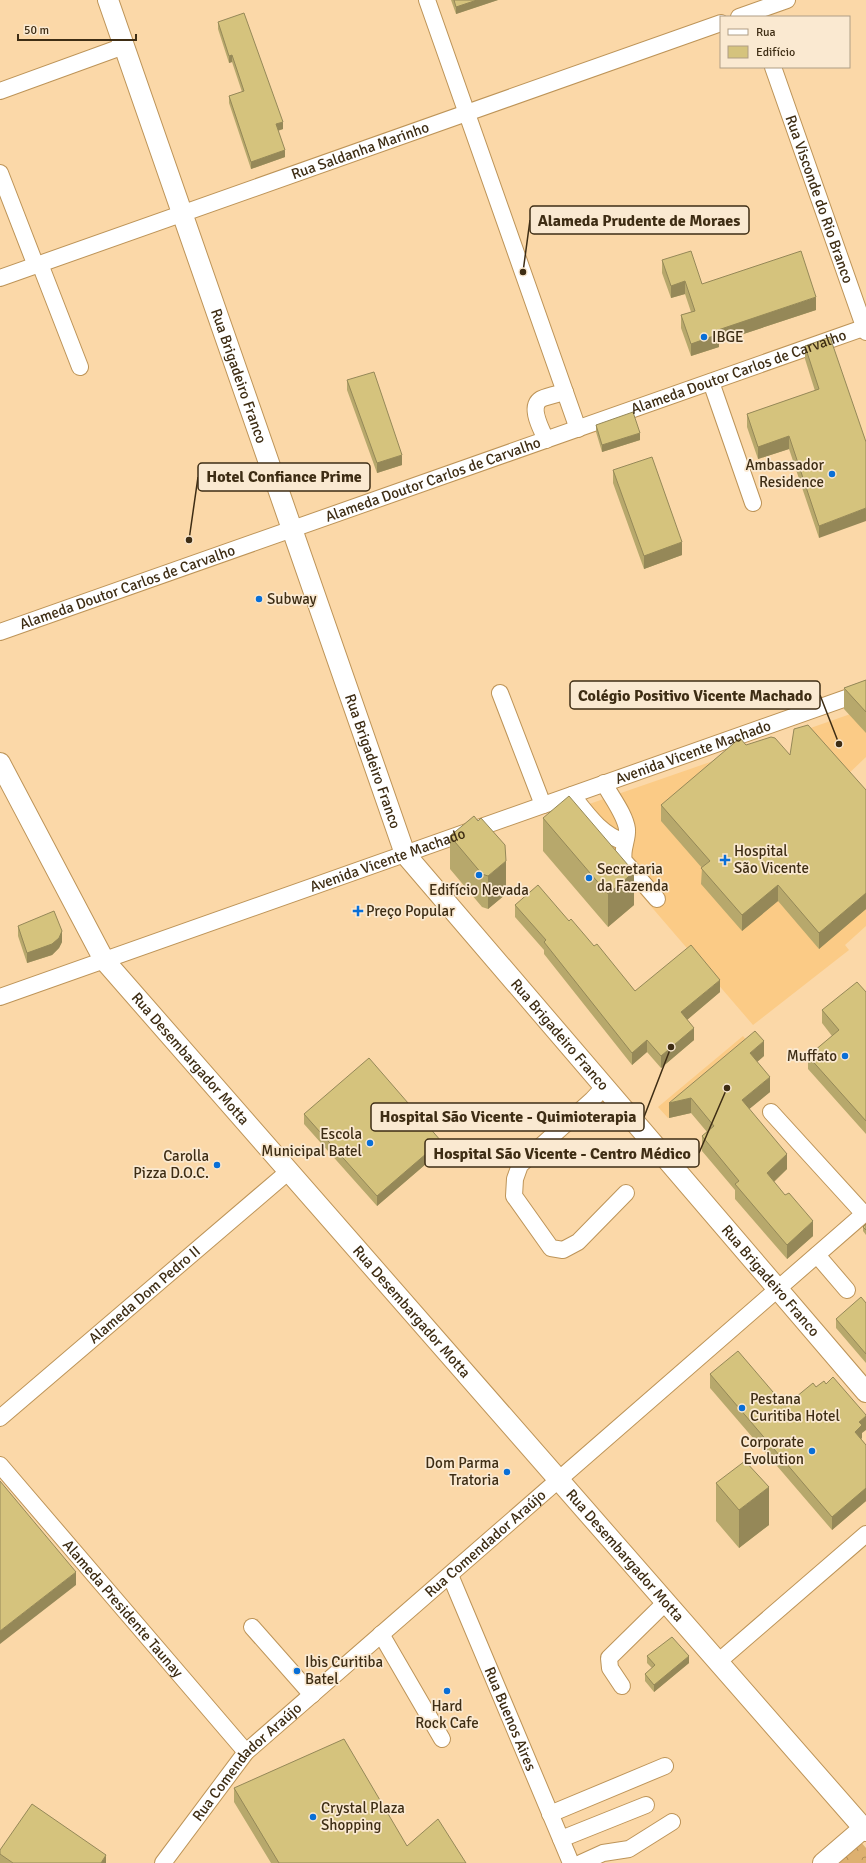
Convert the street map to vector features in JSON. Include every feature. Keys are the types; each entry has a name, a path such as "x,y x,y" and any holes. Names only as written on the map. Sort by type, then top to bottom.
{"main road":[{"name":"Rua Brigadeiro Franco","path":"108,0 405,854 866,1392"},
{"name":"Rua Desembargador Motta","path":"0,763 5,785 104,960 865,1829"},
{"path":"823,1863 865,1829"}],"street":[{"path":"427,0 578,429"},
{"path":"749,12 787,0"},
{"name":"Rua Saldanha Marinho","path":"0,278 720,23"},
{"path":"0,91 124,46"},
{"name":"Rua Visconde do Rio Branco","path":"773,68 866,329"},
{"path":"0,173 80,367"},
{"name":"Alameda Doutor Carlos de Carvalho","path":"0,632 866,329"},
{"path":"711,382 753,502"},
{"path":"546,440 535,411 537,404 541,399 565,392"},
{"name":"Avenida Vicente Machado","path":"0,997 866,691"},
{"path":"500,693 543,805"},
{"path":"604,784 627,829 622,854 624,861 657,899"},
{"path":"572,795 600,828 611,838 625,842"},
{"path":"604,1087 520,1165 515,1179 514,1196 551,1248 563,1250 578,1242 626,1193"},
{"path":"771,1112 865,1213"},
{"name":"Alameda Dom Pedro II","path":"0,1418 289,1171"},
{"name":"Rua Comendador Araújo","path":"163,1863 246,1752 865,1213"},
{"path":"817,1255 846,1290"},
{"name":"Alameda Presidente Taunay","path":"0,1465 246,1752"},
{"path":"718,1662 866,1534"},
{"name":"Rua Buenos Aires","path":"450,1575 571,1863"},
{"path":"622,1686 610,1668 609,1658 666,1602"},
{"path":"252,1627 312,1695"},
{"path":"381,1634 442,1739"},
{"path":"550,1814 665,1766"},
{"path":"561,1839 646,1805"},
{"path":"580,1863 603,1853 624,1857 629,1849 672,1822"}],"shaded area":[{"path":"859,711 866,718 866,757 842,780 802,731"},
{"name":"Hospital São Vicente","path":"742,751 866,891 866,926 845,945 849,950 753,1025 569,811"},
{"path":"743,1036 752,1047 668,1118 658,1107"}],"green space":[{"path":"860,1841 866,1848 866,1863 836,1863"}],"building":[{"path":"454,0 477,0 456,7"},
{"path":"244,13 283,122 276,124 285,150 251,162 229,96 244,91 232,55 229,56 218,22"},
{"path":"691,251 702,284 801,251 816,297 718,330 719,334 691,344 681,315 695,311 685,281 671,286 662,260"},
{"path":"830,337 866,442 866,508 819,526 789,436 758,447 747,414 819,389 805,346"},
{"path":"374,372 402,455 377,463 347,380"},
{"path":"633,412 640,433 602,445 596,425"},
{"path":"652,457 682,542 644,556 613,470"},
{"path":"866,680 866,712 844,688"},
{"path":"808,725 866,790 866,893 819,933 778,885 742,915 701,868 710,861 661,805 740,738 746,745 771,737 775,738 790,755 794,729"},
{"path":"569,796 634,872 608,894 543,818"},
{"path":"474,816 478,821 481,818 505,845 506,861 488,876 482,874 450,836"},
{"path":"538,885 569,921 571,919 594,946 597,944 635,991 691,945 720,980 681,1012 694,1028 661,1056 647,1040 632,1053 544,942 546,940 515,905"},
{"path":"54,911 62,931 59,938 52,944 27,953 18,926"},
{"name":"Muffato","path":"857,982 866,992 866,1121 808,1056 839,1030 822,1010"},
{"path":"755,1031 764,1041 750,1053 770,1077 742,1100 787,1154 767,1173 785,1195 789,1193 813,1221 787,1245 735,1184 739,1181 702,1136 714,1126 691,1098 669,1103"},
{"name":"Escola Municipal Batel","path":"369,1058 441,1141 377,1196 304,1114"},
{"path":"861,1297 866,1303 866,1354 836,1319"},
{"name":"Corporate Evolution","path":"738,1351 785,1406 813,1383 816,1387 824,1381 826,1384 833,1377 866,1415 859,1422 862,1425 855,1432 866,1445 866,1488 832,1517 710,1374"},
{"path":"745,1461 769,1487 739,1510 716,1483"},
{"path":"0,1481 76,1572 0,1631"},
{"path":"672,1637 689,1656 654,1685 645,1674 655,1665 647,1656"},
{"name":"Crystal Plaza Shopping","path":"344,1739 407,1846 438,1819 466,1863 279,1863 234,1788"},
{"path":"32,1804 106,1855 101,1863 13,1863 0,1854 0,1850"}],"place":[{"name":"Alameda Prudente de Moraes","path":"523,272"},
{"name":"IBGE","path":"704,337"},
{"name":"Ambassador Residence","path":"832,474"},
{"name":"Hotel Confiance Prime","path":"189,540"},
{"name":"Subway","path":"259,599"},
{"name":"Colégio Positivo Vicente Machado","path":"839,744"},
{"name":"Hospital São Vicente","path":"725,860"},
{"name":"Edifício Nevada","path":"479,875"},
{"name":"Secretaria da Fazenda","path":"589,878"},
{"name":"Preço Popular","path":"358,911"},
{"name":"Hospital São Vicente - Quimioterapia","path":"671,1047"},
{"name":"Muffato","path":"845,1056"},
{"name":"Hospital São Vicente - Centro Médico","path":"727,1088"},
{"name":"Escola Municipal Batel","path":"370,1143"},
{"name":"Carolla Pizza D.O.C.","path":"217,1165"},
{"name":"Pestana Curitiba Hotel","path":"742,1408"},
{"name":"Corporate Evolution","path":"812,1451"},
{"name":"Dom Parma Tratoria","path":"507,1472"},
{"name":"Ibis Curitiba Batel","path":"297,1671"},
{"name":"Hard Rock Cafe","path":"447,1691"},
{"name":"Crystal Plaza Shopping","path":"313,1817"}]}
